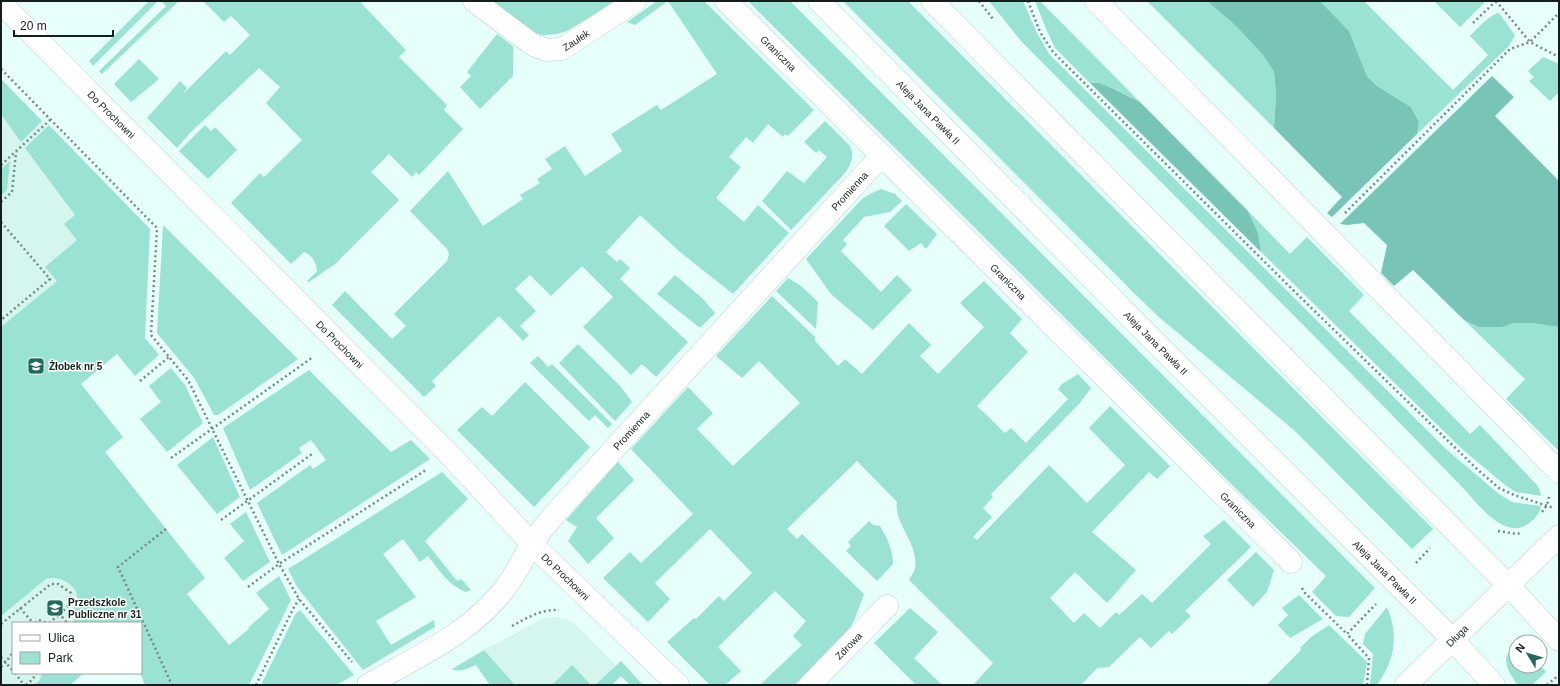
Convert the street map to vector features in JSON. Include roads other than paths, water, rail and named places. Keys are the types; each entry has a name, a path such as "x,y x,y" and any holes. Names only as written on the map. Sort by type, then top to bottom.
{"street":[{"name":"Zaułek","path":"474,1 533,45 546,50 562,49 635,1"},
{"name":"Graniczna","path":"726,1 1291,562"},
{"name":"Aleja Jana Pawła II","path":"819,1 1144,332 1452,639 1494,685"},
{"path":"932,1 1509,586 1559,640"},
{"path":"1096,1 1559,472"},
{"name":"Do Prochowni","path":"1,3 450,455 532,544 678,685"},
{"name":"Promienna","path":"369,684 449,638 476,618 501,592 518,569 532,544 558,510 882,155"},
{"name":"Długa","path":"1406,685 1559,536"},
{"name":"Zdrowa","path":"810,685 887,606"}],"place":[{"name":"Żłobek nr 5","path":"36,366"},
{"name":"Przedszkole Publiczne nr 31","path":"55,608"}]}
